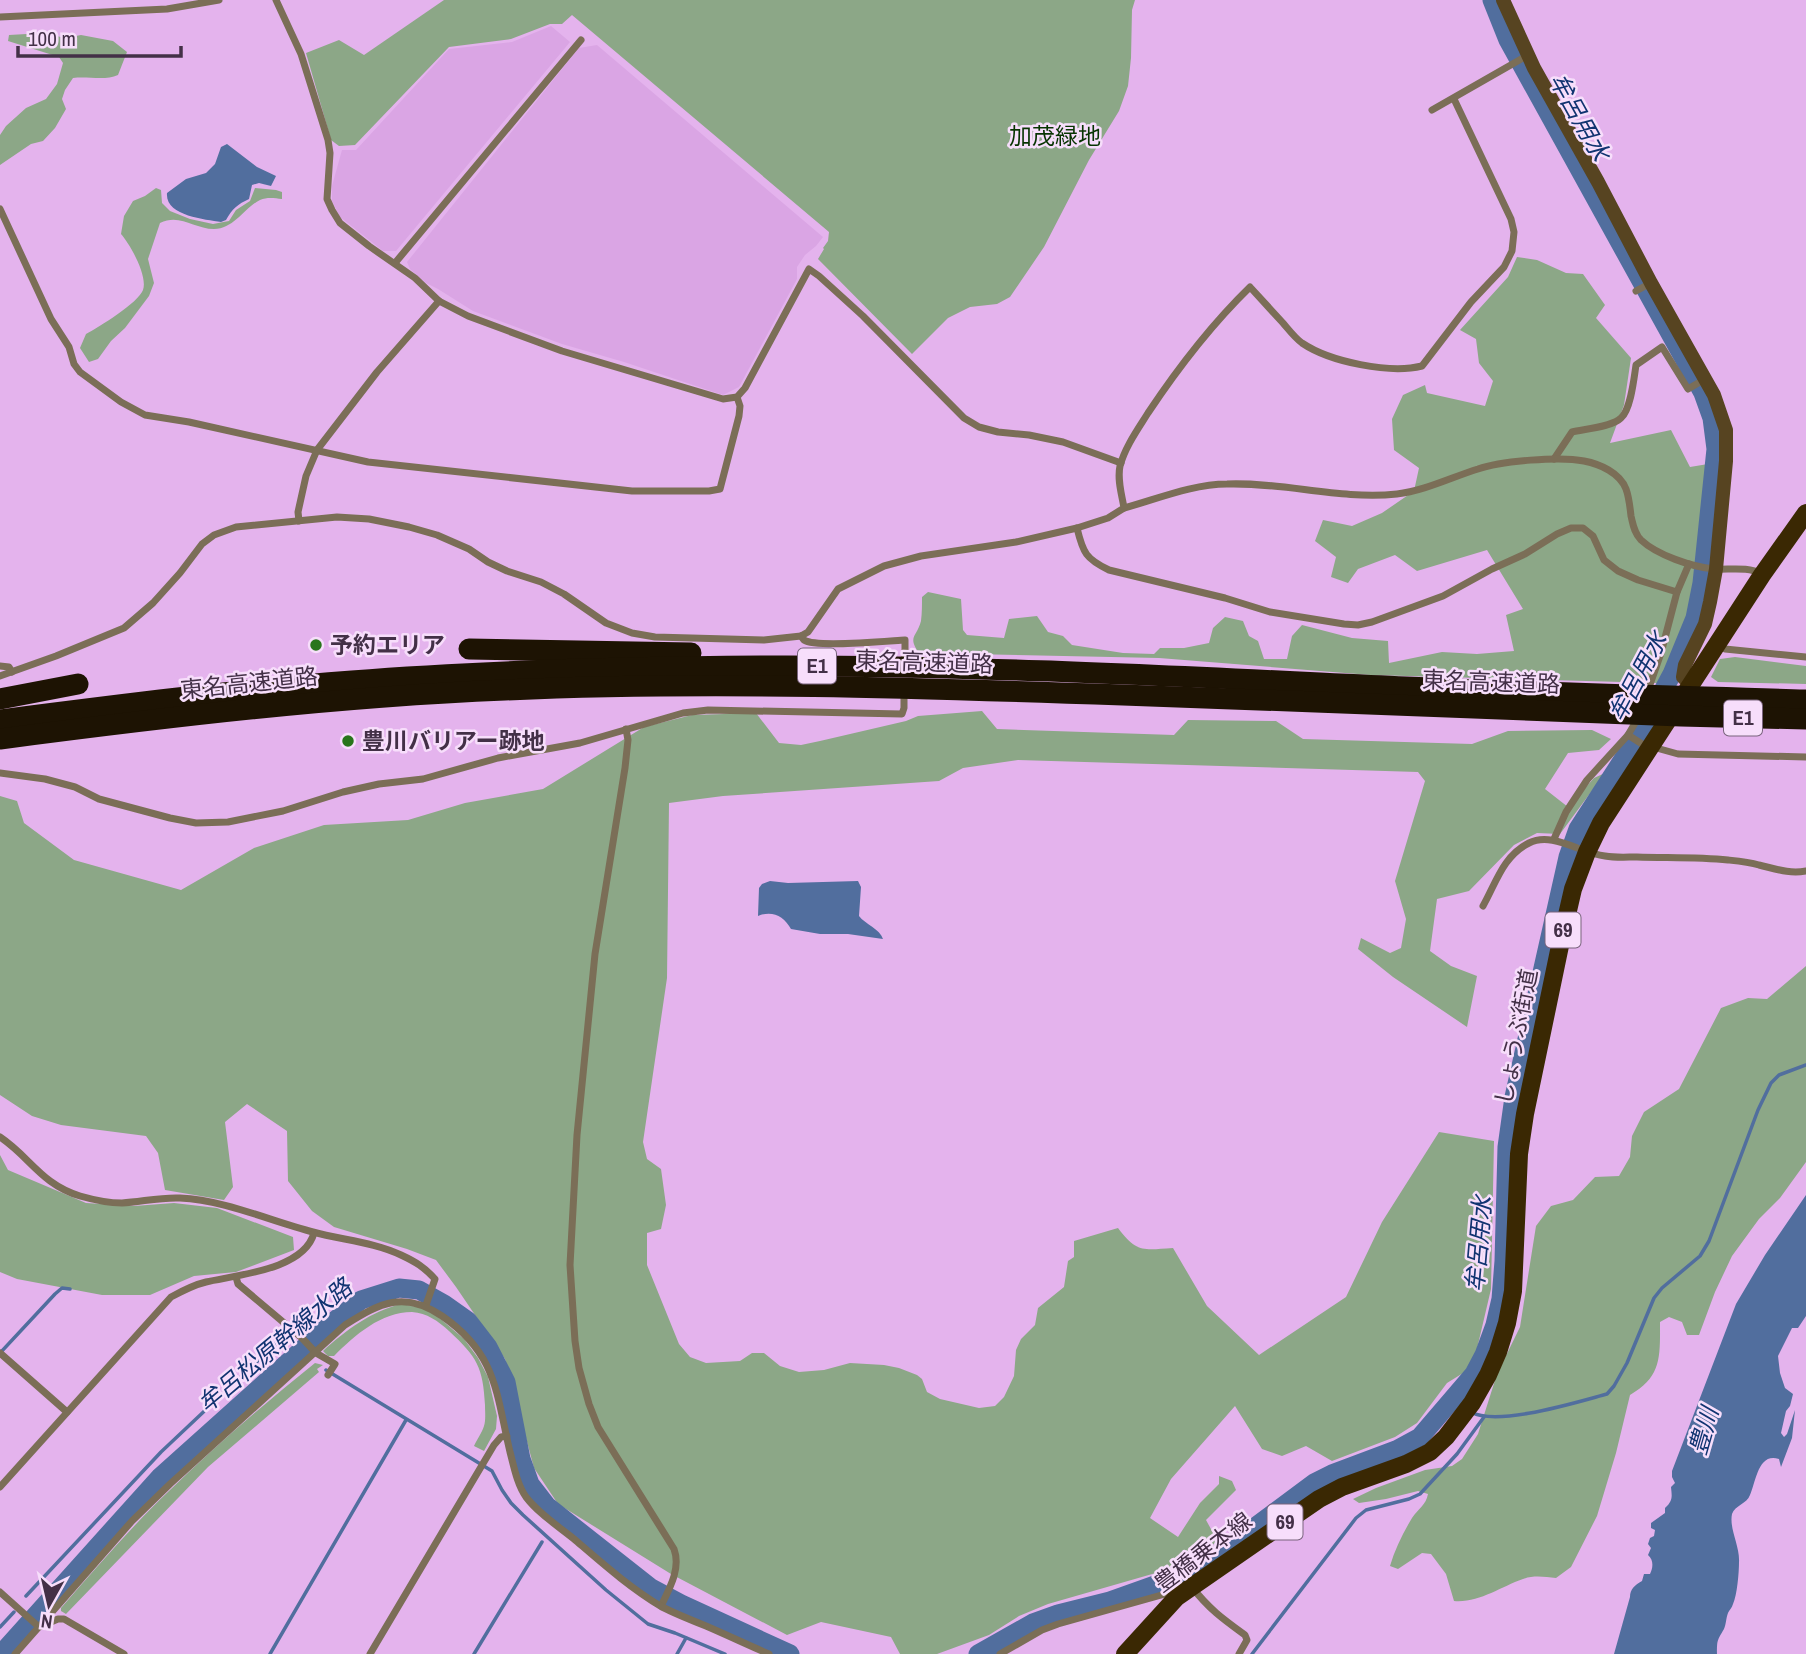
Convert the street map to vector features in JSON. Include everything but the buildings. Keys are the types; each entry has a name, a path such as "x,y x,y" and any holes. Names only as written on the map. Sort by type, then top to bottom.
{"highway":[{"path":"469,649 721,654 805,666"},
{"name":"東名高速道路","path":"0,720 173,698 354,681 608,668 893,667 1189,676 1482,691 1630,720 1692,691 1806,700"},
{"path":"0,699 78,684"},
{"name":"東名高速道路","path":"0,739 174,717 357,699 623,686 917,688 1630,720 1681,716 1806,719"}],"main road":[{"name":"しょうぶ街道","path":"1461,1419 1493,1364 1507,1323 1513,1291 1519,1154 1525,1114 1560,941 1582,851 1646,745 1692,691 1716,645 1806,513"},
{"name":"豊橋乗本線","path":"1125,1654 1177,1597 1319,1499 1430,1452 1447,1437 1461,1419"}],"street":[{"path":"0,17 167,9 219,0"},
{"path":"276,0 301,54 328,140 330,153 327,199 332,210 340,223 415,278 439,301 468,316 562,351 723,399 737,397 745,388 809,269 863,316 964,418 979,427 1063,442 1121,463"},
{"path":"1503,0 1534,68 1703,380 1714,395 1726,430 1726,461 1710,602 1704,624 1685,665 1683,677 1692,691"},
{"path":"395,263 582,40"},
{"path":"1432,110 1523,58"},
{"path":"1124,508 1119,481 1121,463 1141,424 1174,374 1225,312 1250,287 1301,342 1342,361 1411,369 1423,366 1471,302 1504,267 1512,251 1514,232 1511,219 1454,99"},
{"path":"0,209 51,319 69,347 74,364 88,380 145,415 190,422 368,462 632,491 709,491 720,489 739,416 737,397"},
{"path":"1636,291 1647,285"},
{"path":"299,521 306,476 317,450 377,372 439,301"},
{"path":"1554,459 1572,432 1622,418 1629,403 1636,365 1662,347 1688,389 1703,380"},
{"path":"0,676 124,628 153,603 202,544 214,535 236,527 337,516 369,519 437,535 469,549 507,571 541,582 564,594 606,623 632,633 764,640 801,636 808,632 838,589 884,566 921,556 1016,542 1077,528 1108,518 1124,508 1203,486 1280,486 1357,496 1401,494 1480,468 1554,459 1584,461 1608,469 1620,479 1626,490 1633,528 1639,538 1653,548 1691,564 1713,569 1755,570 1762,575"},
{"path":"1077,528 1083,552 1096,564 1109,570 1225,598 1270,612 1344,624 1372,622 1443,596 1571,528 1583,528 1593,536 1604,560 1618,571 1677,592"},
{"path":"1630,720 1634,726 1654,675 1677,592 1691,564"},
{"path":"801,636 811,642 833,643 905,640 905,672"},
{"path":"1716,645 1725,649 1806,657"},
{"path":"0,666 9,667 12,672"},
{"path":"0,773 45,779 75,787 99,799 170,818 196,823 228,822 283,811 379,783 423,779 498,758 580,743 683,713 708,710 902,714 904,684"},
{"path":"1630,720 1646,745 1678,754 1806,757"},
{"path":"1557,841 1566,812 1630,720"},
{"path":"626,729 628,740 625,768 595,954 577,1135 570,1265 575,1341 589,1404 598,1427 677,1558 670,1589 662,1604"},
{"path":"1483,906 1499,871 1512,855 1529,843 1541,839 1557,841 1607,857 1724,859 1759,864 1781,872 1806,871"},
{"path":"0,1137 47,1181 76,1195 100,1202 182,1198 217,1204 314,1233 398,1254 423,1266 435,1279 426,1303"},
{"path":"0,1487 171,1297 202,1283 256,1273 293,1258 308,1246 314,1233"},
{"path":"236,1278 238,1284 314,1351 335,1364 330,1372"},
{"path":"15,1654 132,1521 314,1351 345,1325 368,1311 390,1303 407,1301 426,1303 458,1327 476,1347 490,1369 496,1385 516,1475 526,1496 542,1513 624,1581 662,1604 769,1654"},
{"path":"1,1354 67,1412"},
{"path":"370,1654 494,1445 501,1437 506,1436"},
{"path":"1192,1587 1206,1605 1245,1635 1247,1640 1238,1654"},
{"path":"0,1592 38,1626"},
{"path":"1000,1654 1058,1624 1165,1594 1177,1597"},
{"path":"38,1626 64,1619 124,1654"}],"shaded area":[{"path":"551,26 570,42 396,251 383,251 340,217 332,201 332,186 342,150 356,150 449,49 512,42"},
{"path":"597,45 823,237 797,267 797,279 739,387 723,395 562,344 473,311 426,283 410,269 407,262 579,48"},
{"path":"1465,1377 1469,1383 1459,1410 1434,1438 1416,1444 1429,1431 1421,1424 1453,1384"}],"green space":[{"name":"加茂緑地","path":"444,0 1135,0 1132,10 1128,86 1119,111 1089,160 1044,247 1010,297 997,304 970,307 948,318 912,354 818,259 828,241 829,232 572,15 562,24 550,24 511,39 449,47 355,145 339,146 331,140 306,53 339,40 364,55"},
{"path":"44,33 65,38 81,35 113,41 127,52 118,75 108,78 73,78 62,99 66,109 55,128 43,141 31,144 0,165 0,135 26,108 46,99 57,84 63,63 59,57 8,41 9,35"},
{"path":"156,188 161,190 162,203 170,211 213,224 229,221 236,210 250,201 255,188 282,192 282,199 260,200 233,222 221,228 207,228 174,220 160,223 148,259 154,283 149,296 98,359 89,362 80,348 86,334 126,308 143,290 141,269 121,234 124,216 133,201"},
{"path":"1517,257 1537,260 1566,273 1583,274 1605,305 1596,318 1631,358 1624,405 1610,443 1671,430 1690,467 1708,464 1689,608 1681,637 1657,683 1370,675 1159,658 919,653 915,647 913,640 921,621 922,597 928,592 961,599 963,630 967,635 1004,638 1009,619 1037,616 1048,632 1063,636 1072,645 1123,653 1154,654 1160,648 1184,648 1209,643 1213,628 1225,617 1243,621 1249,636 1258,641 1264,659 1287,659 1292,636 1302,625 1352,638 1388,641 1389,663 1442,652 1477,654 1514,651 1506,615 1523,609 1487,550 1417,571 1395,555 1358,569 1348,583 1331,577 1336,557 1315,541 1323,520 1352,526 1382,513 1414,491 1419,468 1394,450 1392,419 1403,395 1425,385 1427,393 1485,406 1493,381 1479,363 1476,339 1460,330 1508,277"},
{"path":"1735,657 1806,666 1806,684 1718,682 1711,677 1720,659"},
{"path":"982,711 997,729 1174,735 1188,720 1276,721 1303,739 1472,744 1508,731 1592,730 1611,739 1599,750 1568,753 1545,789 1568,807 1594,778 1605,773 1560,834 1537,833 1514,845 1469,891 1437,899 1430,951 1451,966 1477,976 1467,1027 1393,977 1358,949 1361,938 1390,953 1401,948 1406,919 1395,881 1425,781 1418,772 1018,760 963,768 939,781 723,796 669,803 667,978 643,1142 647,1159 661,1169 666,1205 661,1229 647,1233 647,1265 679,1344 690,1357 706,1363 740,1361 752,1353 764,1353 780,1366 799,1372 824,1370 850,1363 884,1365 917,1375 922,1379 927,1392 940,1399 979,1408 995,1406 1004,1397 1014,1376 1016,1350 1021,1339 1035,1325 1038,1308 1064,1287 1068,1261 1074,1257 1074,1241 1118,1228 1130,1242 1141,1248 1173,1248 1207,1306 1259,1355 1346,1297 1382,1222 1439,1132 1494,1141 1491,1289 1476,1353 1468,1370 1447,1383 1417,1423 1395,1437 1332,1461 1306,1446 1282,1456 1262,1449 1235,1406 1171,1479 1150,1518 1178,1537 1200,1503 1219,1484 1219,1476 1232,1481 1236,1490 1206,1520 1217,1540 1208,1551 1187,1564 1048,1604 1019,1616 989,1635 937,1654 900,1654 891,1637 821,1622 787,1635 671,1574 558,1504 534,1468 505,1359 456,1287 436,1260 334,1227 312,1211 288,1181 287,1131 247,1104 225,1122 233,1187 224,1200 165,1190 158,1153 146,1136 61,1125 32,1116 0,1095 0,796 17,801 24,823 74,860 181,890 254,848 324,825 408,820 465,803 543,789 644,727 692,715 756,713 779,743 801,745 918,716"},
{"path":"1806,966 1806,1162 1732,1256 1699,1335 1687,1335 1682,1322 1669,1317 1660,1322 1659,1355 1654,1373 1630,1395 1597,1516 1571,1567 1556,1578 1527,1578 1472,1600 1454,1601 1446,1574 1431,1554 1422,1553 1398,1569 1390,1566 1405,1529 1424,1504 1428,1494 1418,1491 1359,1503 1353,1499 1425,1470 1452,1466 1462,1459 1478,1434 1497,1374 1520,1327 1536,1226 1551,1206 1573,1200 1595,1177 1619,1176 1630,1157 1632,1136 1644,1112 1679,1089 1721,1008 1748,998 1767,999"},
{"path":"0,1155 8,1170 86,1203 134,1206 174,1203 217,1208 293,1237 294,1250 236,1272 194,1276 150,1295 102,1295 17,1279 0,1272"},
{"path":"401,1304 423,1308 437,1316 464,1339 478,1358 488,1377 497,1416 496,1429 484,1451 474,1446 485,1421 480,1372 466,1348 436,1321 423,1314 401,1313 369,1326 334,1356 328,1356 323,1351 359,1323"},
{"path":"315,1363 323,1365 317,1369 319,1372 208,1467 66,1614 61,1611 128,1533 187,1473"}],"water":[{"path":"227,144 257,167 276,176 271,186 259,183 252,185 249,199 221,222 196,218 172,207 167,193 186,179 206,173 215,164 221,147"},
{"path":"770,881 858,881 861,887 859,916 879,932 883,939 791,929 777,915 758,916 759,888"},
{"name":"豊川","path":"1806,1195 1806,1316 1798,1328 1792,1328 1778,1356 1785,1388 1793,1394 1781,1433 1784,1437 1787,1434 1795,1410 1792,1438 1781,1467 1779,1459 1766,1460 1748,1498 1732,1514 1739,1556 1738,1578 1732,1607 1718,1641 1717,1654 1614,1654 1631,1592 1642,1581 1644,1574 1650,1574 1652,1569 1648,1555 1651,1548 1648,1544 1655,1530 1651,1528 1651,1523 1665,1513 1665,1508 1671,1501 1671,1487 1675,1483 1672,1471 1736,1304"}],"waterway":[{"name":"牟呂用水","path":"978,1654 1033,1623 1110,1601 1183,1575 1216,1556 1314,1483 1396,1450 1420,1437 1474,1374 1495,1325 1501,1299 1507,1147 1514,1097 1568,857 1578,829 1642,730 1672,674 1695,618 1702,583 1716,449 1712,418 1703,393 1508,40 1492,0"},
{"path":"1471,1412 1483,1416 1518,1415 1607,1394 1627,1363 1654,1298 1700,1256 1709,1241 1758,1110 1771,1083 1779,1075 1806,1065"},
{"path":"0,1353 55,1294 62,1288 70,1289"},
{"name":"牟呂松原幹線水路","path":"1,1654 160,1477 333,1322 361,1300 399,1288 419,1290 444,1304 468,1321 488,1347 506,1382 521,1459 530,1484 547,1506 651,1588 790,1654"},
{"path":"26,1596 161,1452 283,1337"},
{"path":"326,1370 492,1471 511,1503 523,1515 648,1624 725,1654"},
{"path":"1452,1399 1462,1406"},
{"path":"1252,1654 1356,1518 1366,1510 1420,1494 1457,1454 1484,1417"},
{"path":"270,1654 406,1420"},
{"path":"474,1654 542,1542"},
{"path":"0,1627 14,1612"},
{"path":"677,1654 686,1638"}],"place":[{"name":"予約エリア","path":"316,645"},
{"name":"豊川バリアー跡地","path":"348,741"}]}
